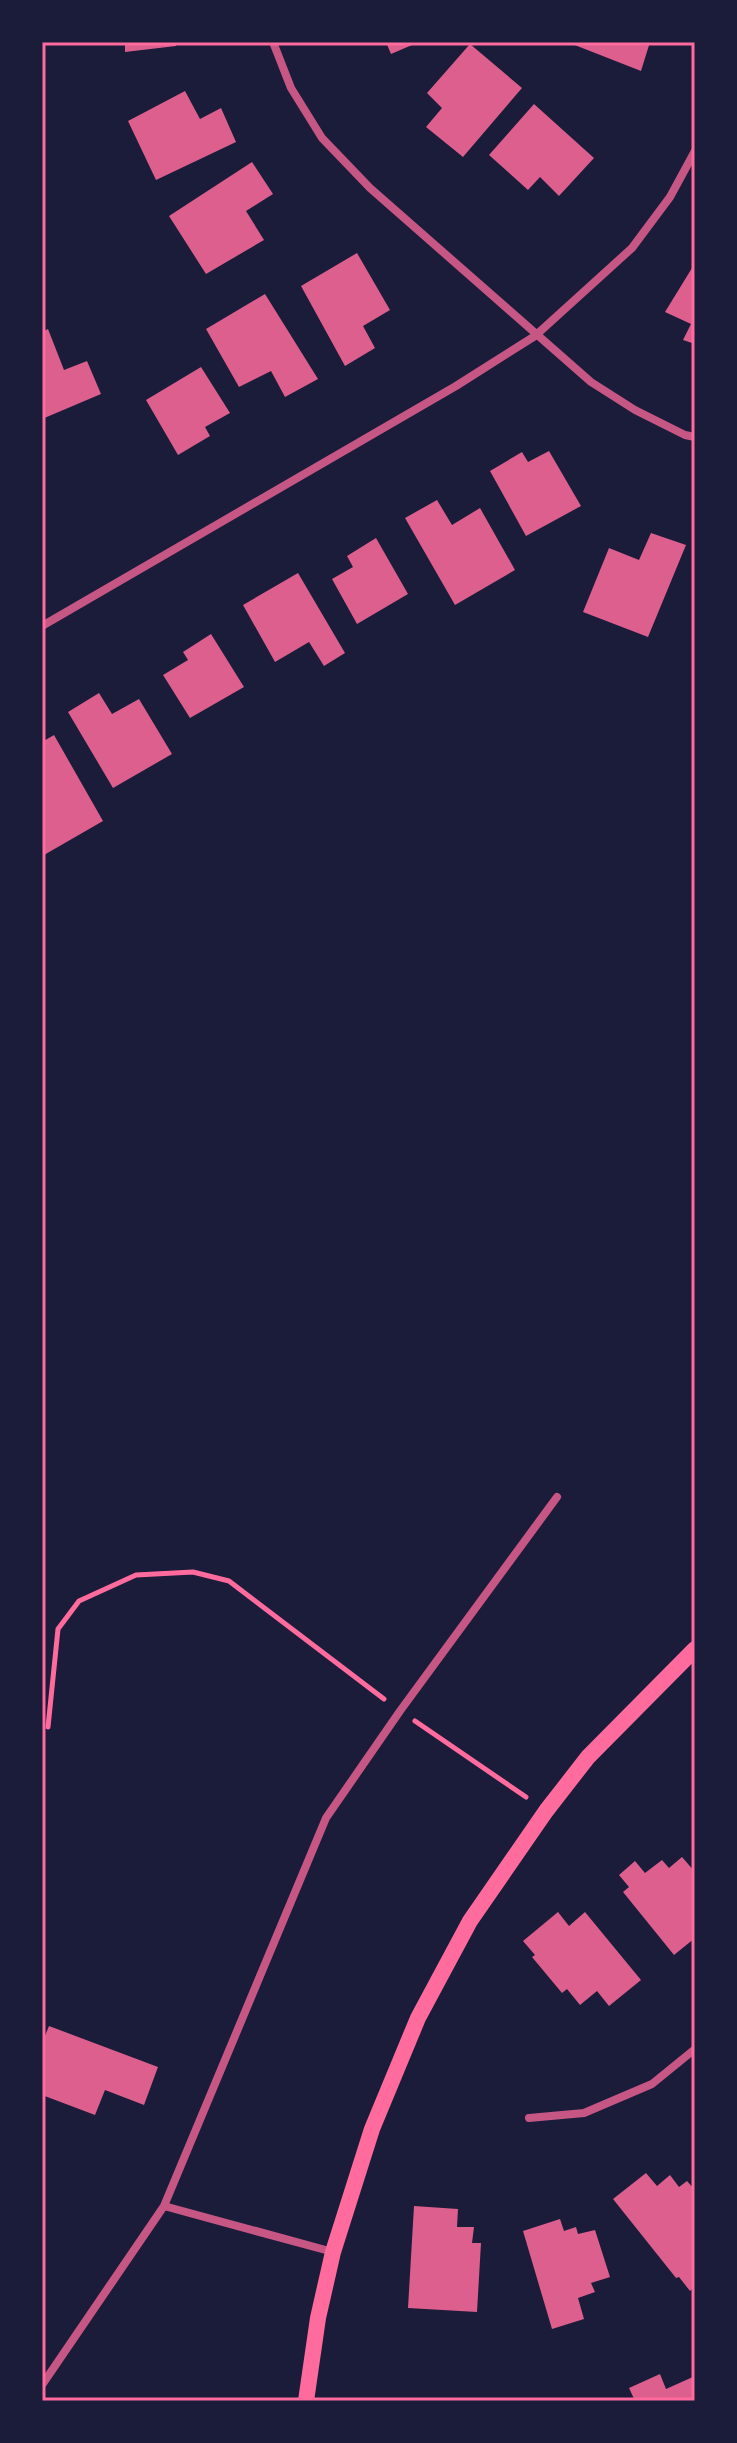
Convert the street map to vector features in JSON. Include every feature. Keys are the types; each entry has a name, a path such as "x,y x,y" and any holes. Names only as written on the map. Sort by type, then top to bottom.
{"main road":[{"path":"306,2401 318,2318 333,2252 372,2129 418,2018 470,1921 546,1811 588,1757 695,1649"}],"street":[{"path":"273,42 291,88 322,138 370,188 591,382 635,410 695,437"},
{"path":"42,626 456,386 535,336 632,248 670,197 695,151"},
{"path":"42,2385 164,2206 326,1818 400,1711 557,1497"},
{"path":"529,2118 584,2113 652,2084 695,2049"},
{"path":"164,2206 333,2252"}],"path":[{"path":"48,1727 58,1629 79,1601 136,1575 193,1572 229,1581 400,1711 546,1811"}],"building":[{"path":"125,42 176,42 176,46 125,52"},
{"path":"386,42 419,42 391,54"},
{"path":"567,42 650,42 641,71"},
{"path":"470,44 522,88 463,157 426,127 442,108 427,93"},
{"path":"185,91 200,119 221,108 236,142 156,180 128,121"},
{"path":"534,104 594,158 559,196 540,177 528,190 489,155"},
{"path":"252,162 273,194 246,211 264,240 206,274 169,216"},
{"path":"357,253 390,310 363,326 375,348 345,366 301,286"},
{"path":"692,268 695,270 695,344 683,340 691,324 665,312"},
{"path":"265,294 318,379 285,397 271,371 239,387 206,329"},
{"path":"48,329 64,370 87,361 101,394 42,419 42,332"},
{"path":"201,367 230,413 205,427 210,436 178,455 146,400"},
{"path":"549,451 581,506 526,536 490,471 522,452 528,462"},
{"path":"437,500 452,525 480,508 515,570 455,605 405,518"},
{"path":"651,533 686,545 648,637 583,612 609,548 639,560"},
{"path":"376,538 408,594 357,624 332,579 353,567 347,556"},
{"path":"298,573 345,653 324,666 309,642 275,662 243,605"},
{"path":"211,634 244,687 190,718 163,675 188,660 183,652"},
{"path":"99,693 112,714 139,699 172,754 113,788 68,712"},
{"path":"54,735 103,821 44,855 42,742"},
{"path":"682,1857 695,1872 695,1938 674,1955 623,1892 629,1887 619,1875 635,1861 645,1873 662,1860 669,1868"},
{"path":"558,1912 569,1926 585,1912 641,1980 609,2006 597,1991 580,2005 567,1989 562,1993 532,1957 535,1955 523,1941"},
{"path":"49,2026 158,2067 144,2105 105,2090 95,2115 42,2095 42,2043"},
{"path":"646,2173 657,2186 670,2175 679,2187 687,2181 695,2190 695,2286 690,2291 613,2199"},
{"path":"414,2206 458,2209 457,2227 474,2227 472,2243 481,2243 477,2312 408,2308"},
{"path":"560,2219 564,2231 576,2227 578,2234 595,2230 610,2277 591,2283 595,2292 578,2298 584,2319 552,2329 523,2231"},
{"path":"660,2374 666,2389 695,2376 695,2401 635,2401 629,2388"}]}
